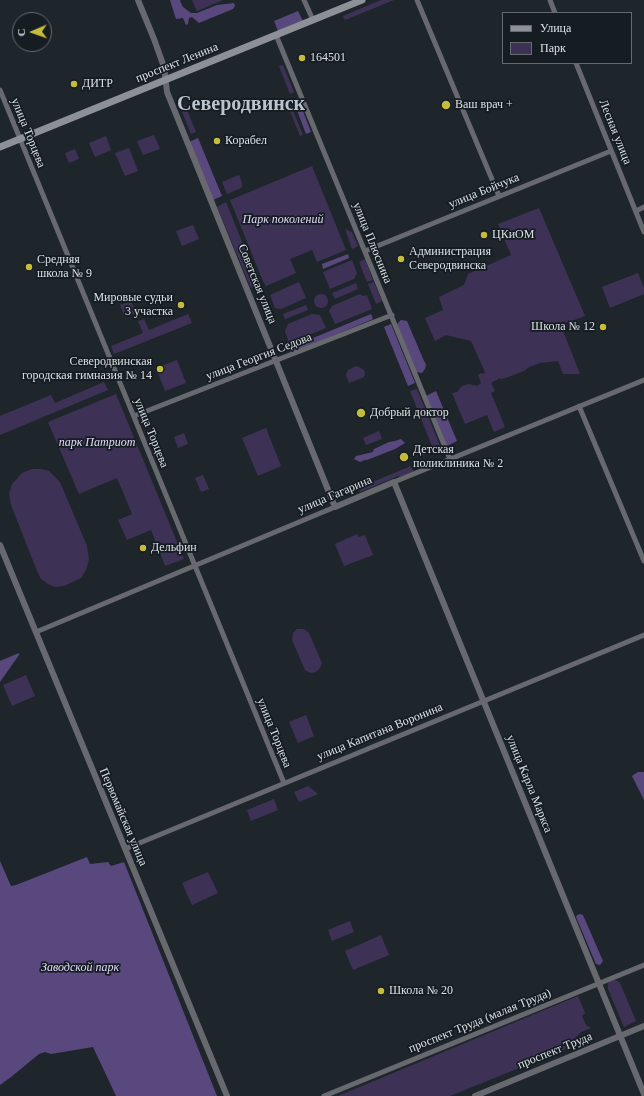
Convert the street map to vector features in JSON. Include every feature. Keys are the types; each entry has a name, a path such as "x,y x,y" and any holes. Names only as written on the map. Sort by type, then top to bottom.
{"main road":[{"name":"проспект Ленина","path":"0,147 362,0"}],"street":[{"name":"Советская улица","path":"138,0 164,67 167,92 335,507"},
{"path":"304,0 313,20"},
{"path":"417,0 499,196"},
{"path":"550,0 555,12"},
{"name":"улица Плюснина","path":"276,34 450,459"},
{"name":"Лесная улица","path":"576,64 644,232"},
{"name":"улица Торцева","path":"0,90 284,783"},
{"name":"улица Бойчука","path":"365,251 611,151"},
{"path":"636,211 644,207"},
{"name":"улица Георгия Седова","path":"134,416 392,316"},
{"name":"улица Гагарина","path":"36,632 394,482 644,380"},
{"path":"579,406 644,561"},
{"name":"улица Карла Маркса","path":"394,482 644,1094"},
{"name":"Первомайская улица","path":"0,545 227,1096"},
{"name":"улица Капитана Воронина","path":"125,849 644,635"},
{"name":"проспект Труда (малая Труда)","path":"324,1096 644,965"},
{"name":"проспект Труда","path":"475,1096 644,1026"}],"green space":[{"path":"170,0 181,0 180,1 183,7 191,13 197,13 217,5 234,3 235,6 233,9 199,23 192,17 189,18 188,24 186,25 183,18 176,19"},
{"path":"192,0 223,0 197,11"},
{"path":"381,0 394,0 345,20 343,16"},
{"path":"298,11 303,21 278,31 274,21"},
{"path":"283,65 294,92 290,94 279,66"},
{"path":"298,98 311,132 306,134 293,100"},
{"path":"289,101 303,135 300,136 287,104 283,104"},
{"path":"185,105 196,132 191,134 180,107"},
{"path":"154,135 160,149 143,155 137,141"},
{"path":"106,136 111,150 95,157 89,143"},
{"path":"198,138 222,196 213,200 189,142"},
{"path":"129,148 138,171 125,176 115,153"},
{"path":"75,149 79,159 69,163 65,153"},
{"name":"Парк поколений","path":"312,166 346,250 317,262 312,250 290,259 296,273 266,286 230,200"},
{"path":"239,175 242,183 241,188 227,194 222,182"},
{"path":"226,202 259,284 251,288 217,207"},
{"path":"539,208 585,316 566,323 565,321 560,323 580,374 563,374 558,361 540,363 529,367 524,371 508,377 500,378 491,383 495,391 491,393 505,427 494,432 487,415 465,424 452,393 457,392 462,386 469,384 477,386 481,383 478,375 485,372 471,341 446,335 435,341 425,318 443,310 439,297 464,285 468,274 511,255 498,224"},
{"path":"193,225 199,239 182,246 176,231"},
{"path":"345,229 352,232 358,246 352,249"},
{"path":"348,254 349,258 323,269 322,264"},
{"path":"365,259 373,280 367,282 359,262"},
{"path":"352,260 357,273 354,279 330,289 323,272"},
{"path":"638,273 644,288 644,294 610,308 602,287"},
{"path":"299,282 306,298 281,309 275,308 270,295"},
{"path":"374,282 382,301 376,304 368,284"},
{"path":"356,283 358,289 335,299 332,293"},
{"path":"318,294 324,294 328,298 328,304 324,308 318,308 314,304 314,298"},
{"path":"360,294 363,296 367,295 372,309 335,324 329,311 332,306"},
{"path":"131,301 136,313 125,317 120,305"},
{"path":"306,305 308,310 285,319 283,314"},
{"path":"188,314 192,323 114,354 111,346 143,333 138,321 144,319 149,330"},
{"path":"312,314 320,315 326,328 289,343 285,331 288,324"},
{"path":"371,314 373,319 291,353 289,348"},
{"path":"401,320 407,321 426,364 422,373 416,372 397,326"},
{"path":"391,324 415,383 408,386 384,327"},
{"path":"177,360 186,383 165,391 156,368"},
{"path":"356,366 363,369 365,372 364,377 349,383 346,375 347,372"},
{"path":"104,382 108,390 0,435 0,416 51,395 55,403"},
{"path":"417,389 441,448 420,457 418,452 432,446 410,391"},
{"path":"436,391 457,441 447,446 426,396"},
{"name":"парк Патриот","path":"116,394 184,559 165,566 151,530 127,540 118,520 132,514 117,478 79,494 48,422"},
{"path":"266,428 281,466 258,476 242,438"},
{"path":"379,431 382,439 366,445 363,438"},
{"path":"184,433 188,444 178,448 174,437"},
{"path":"401,439 405,443 395,449 360,462 354,459 356,456 373,452 374,449 389,442"},
{"path":"411,466 414,472 401,477 398,476 360,492 358,488"},
{"path":"32,469 49,471 60,482 87,546 89,559 86,570 81,578 64,586 55,587 41,579 11,505 9,494 12,484 22,473"},
{"path":"203,475 209,489 201,492 195,478"},
{"path":"357,534 359,537 365,535 373,555 344,566 335,544"},
{"path":"297,629 304,629 309,633 322,663 316,672 310,673 305,670 292,640 293,633"},
{"path":"19,653 19,655 0,682 0,661"},
{"path":"26,675 35,696 12,706 3,685"},
{"path":"306,715 314,736 298,743 289,722"},
{"path":"638,772 644,772 644,800 632,776"},
{"path":"308,786 318,794 299,802 294,792"},
{"path":"274,799 278,810 251,821 247,810"},
{"name":"Заводской парк","path":"87,857 90,864 108,862 111,866 124,862 217,1096 116,1096 93,1047 51,1054 45,1052 39,1054 0,1085 0,861 11,886"},
{"path":"208,872 218,893 192,905 182,883"},
{"path":"580,914 583,915 603,961 600,965 596,964 576,917"},
{"path":"350,921 354,932 332,941 328,930"},
{"path":"381,935 389,955 353,970 345,951"},
{"path":"614,980 620,983 636,1021 624,1027 608,989 609,982"},
{"path":"578,996 585,1013 582,1016 586,1025 591,1028 581,1032 573,1040 576,1045 450,1096 338,1096"}],"place":[{"name":"164501","path":"302,58"},
{"name":"ДИТР","path":"74,84"},
{"name":"Ваш врач +","path":"446,105"},
{"name":"Корабел","path":"217,141"},
{"name":"ЦКиОМ","path":"484,235"},
{"name":"Администрация Северодвинска","path":"401,259"},
{"name":"Средняя школа № 9","path":"29,267"},
{"name":"Мировые судьи 3 участка","path":"181,305"},
{"name":"Школа № 12","path":"603,327"},
{"name":"Северодвинская городская гимназия № 14","path":"160,369"},
{"name":"Добрый доктор","path":"361,413"},
{"name":"Детская поликлиника № 2","path":"404,457"},
{"name":"Дельфин","path":"143,548"},
{"name":"Школа № 20","path":"381,991"}],"district":[{"name":"Северодвинск","path":"241,105"}]}
